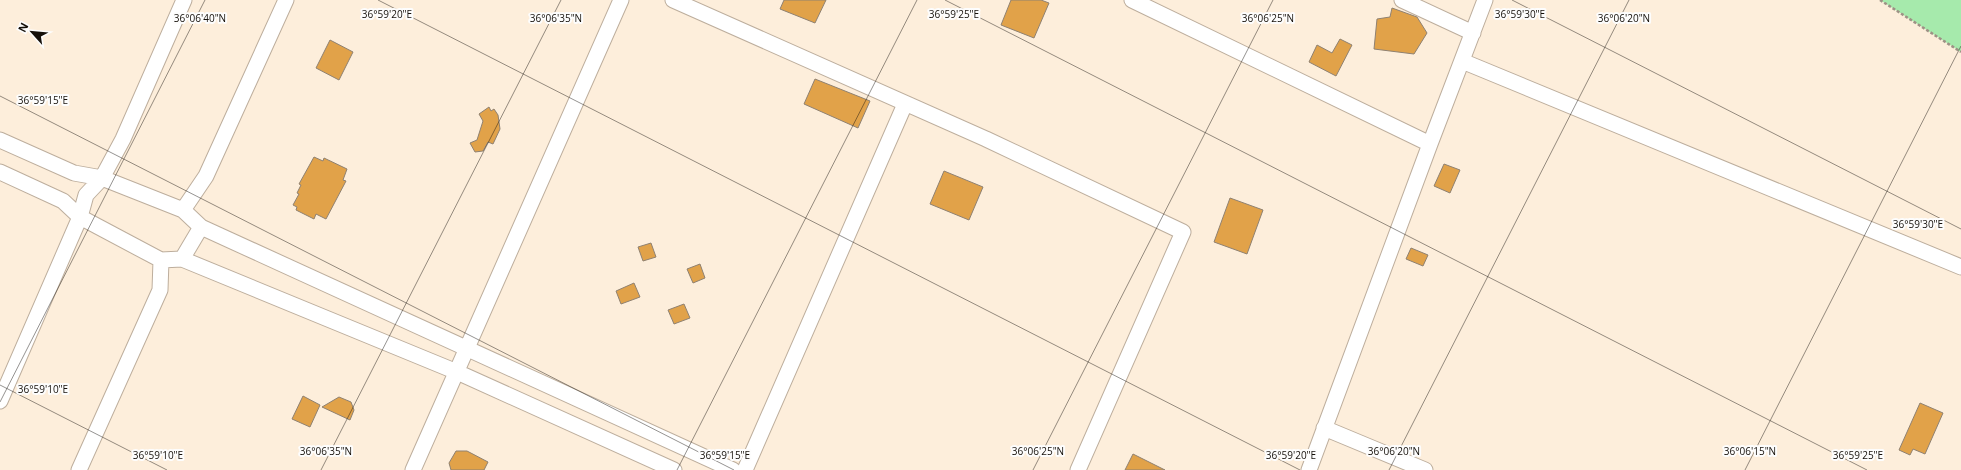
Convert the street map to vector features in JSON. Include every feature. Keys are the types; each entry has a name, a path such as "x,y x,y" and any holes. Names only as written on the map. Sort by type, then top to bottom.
{"street":[{"path":"0,401 80,216 86,195 102,178 123,139 184,0"},
{"path":"182,210 206,176 286,0"},
{"path":"413,470 468,349 621,0"},
{"path":"673,0 986,139 1183,232 1078,470"},
{"path":"1132,0 1430,144"},
{"path":"1402,0 1473,34"},
{"path":"1309,470 1485,0"},
{"path":"1462,61 1961,267"},
{"path":"745,470 905,104"},
{"path":"0,140 74,173 102,178 182,210 201,227 733,470"},
{"path":"0,172 63,201 80,216 161,260 182,259 457,372 674,470"},
{"path":"182,259 201,227"},
{"path":"79,470 160,290 161,260"},
{"path":"1324,428 1424,470"}],"path":[{"path":"1880,0 1961,52"}],"green space":[{"path":"1880,0 1961,0 1961,52"}],"building":[{"path":"784,0 826,0 815,23 780,9"},
{"path":"1011,0 1041,0 1049,3 1034,38 1001,25"},
{"path":"1392,8 1417,17 1427,33 1414,54 1374,49 1377,19 1390,17"},
{"path":"1340,39 1352,45 1336,76 1309,62 1317,45 1332,53"},
{"path":"330,40 353,52 339,80 316,68"},
{"path":"815,79 870,101 858,128 804,104"},
{"path":"489,107 491,111 494,109 498,115 500,129 493,144 488,142 483,151 475,152 470,143 477,140 483,121 479,114"},
{"path":"314,157 323,161 324,158 347,169 343,180 346,181 326,219 316,214 314,219 296,210 297,207 293,205 299,194 297,193 301,185 299,184"},
{"path":"1444,164 1460,170 1450,193 1434,186"},
{"path":"944,171 983,187 969,220 930,204"},
{"path":"1230,198 1263,210 1247,254 1214,242"},
{"path":"651,243 656,257 643,261 638,247"},
{"path":"1411,248 1428,255 1423,266 1406,259"},
{"path":"700,264 705,278 693,283 687,269"},
{"path":"634,283 640,297 621,304 616,291"},
{"path":"684,304 690,318 674,324 668,310"},
{"path":"303,396 320,405 310,427 292,419"},
{"path":"339,397 351,402 354,410 350,420 322,407"},
{"path":"1920,403 1943,413 1925,454 1913,449 1910,455 1899,450"},
{"path":"456,451 467,451 488,462 484,470 451,470 449,463"},
{"path":"1133,454 1165,470 1125,470"}]}
